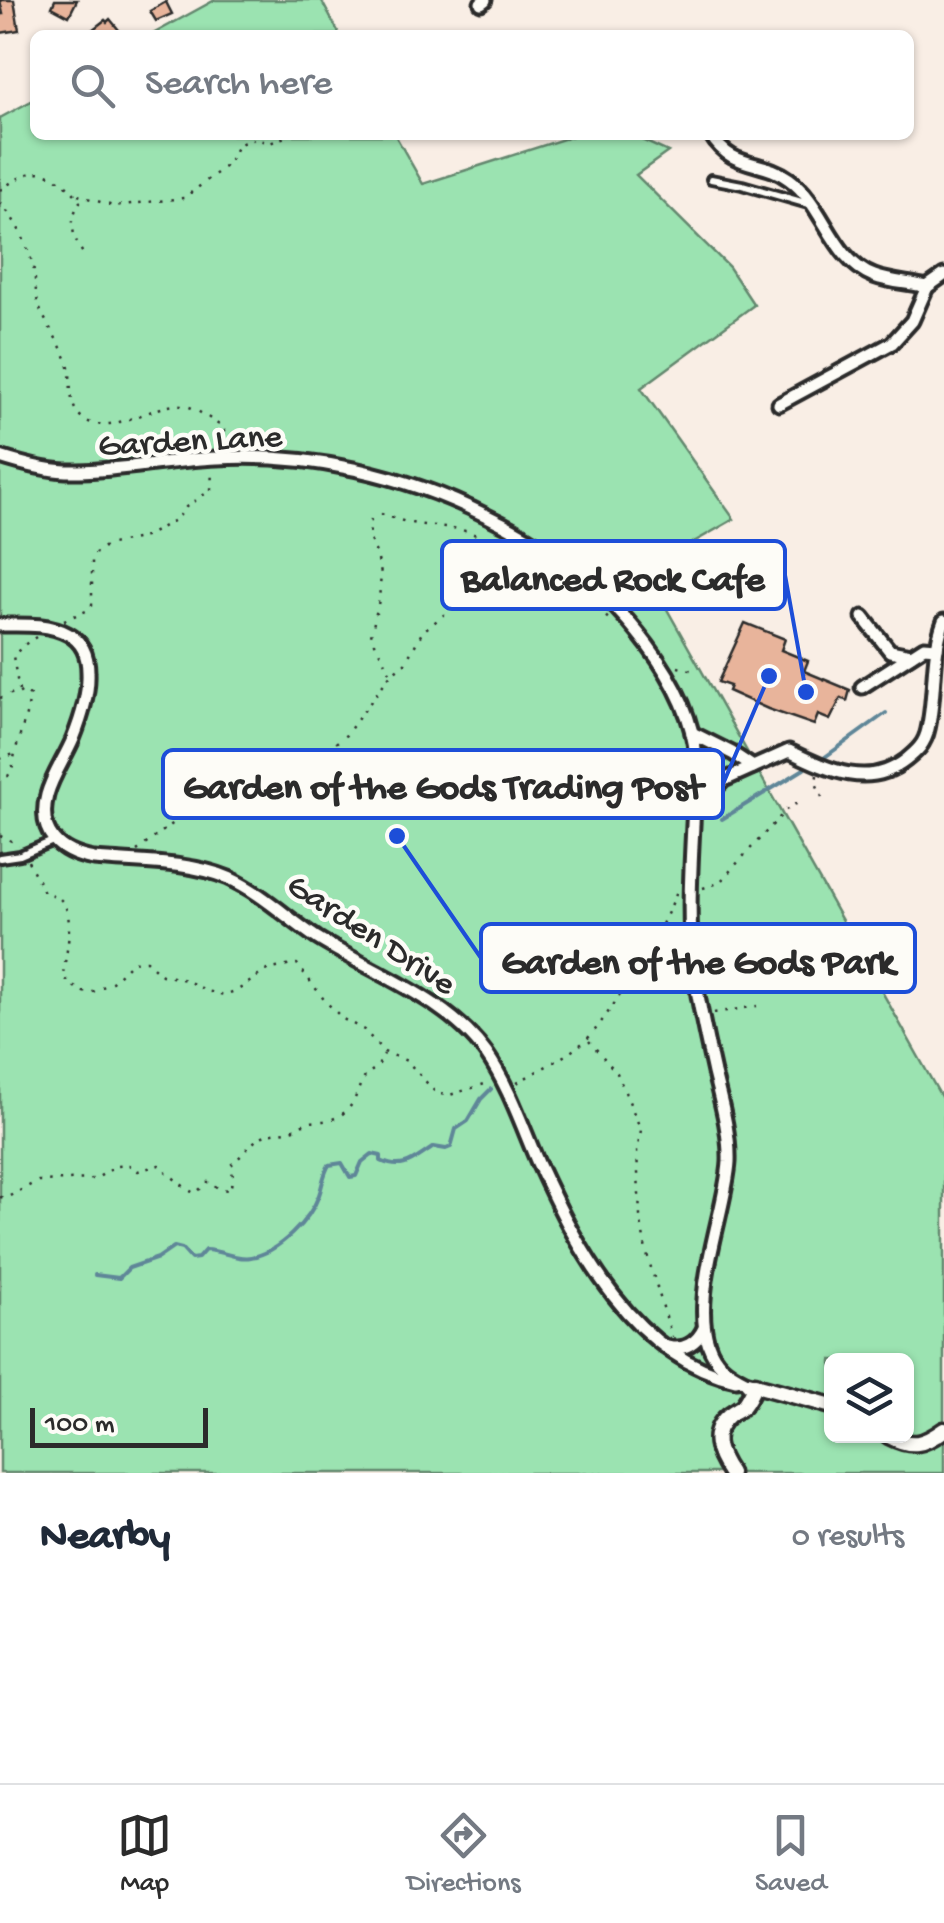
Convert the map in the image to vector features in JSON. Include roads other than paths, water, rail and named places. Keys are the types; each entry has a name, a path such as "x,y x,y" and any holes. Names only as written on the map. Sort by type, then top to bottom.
{"street":[{"path":"714,140 736,160 786,175 802,189 848,258 873,276 927,287"},
{"path":"779,404 892,343 912,321 927,287 944,275"},
{"name":"Garden Lane","path":"0,458 67,471 267,457 375,474 483,514 524,536 576,572 620,614 648,648 672,684 692,733 697,768 690,926 701,1014 728,1146 726,1185 704,1298 704,1328"},
{"path":"863,617 890,651 912,655"},
{"path":"694,810 724,780 789,752 818,766 858,776 894,768 924,744 944,621"},
{"path":"0,625 50,628 72,636 83,646 88,660 89,684 74,736 46,796 46,826 54,840"},
{"path":"862,687 924,647 937,648"},
{"path":"692,733 753,767"},
{"name":"Garden Drive","path":"54,840 77,856 194,869 226,877 451,1017 484,1050 577,1240 623,1306 668,1347 720,1376 824,1404"},
{"path":"668,1347 693,1343 704,1328"},
{"path":"704,1328 722,1367 751,1384 742,1406 720,1425 715,1442 730,1473"},
{"path":"902,1443 912,1445 944,1430"}],"lane":[{"path":"711,178 813,206"},
{"path":"0,858 23,854 54,840"}],"waterway":[{"path":"825,757 886,713"},
{"path":"722,819 804,769"},
{"path":"95,1275 119,1278 129,1268 158,1258 174,1247 191,1259 205,1250 251,1257 272,1249 308,1215 329,1165 342,1163 350,1177 356,1176 362,1162 372,1154 397,1165 409,1163 434,1147 451,1147 456,1129 468,1121 491,1089"}],"place":[{"name":"Garden of the Gods Trading Post","path":"769,676"},
{"name":"Balanced Rock Cafe","path":"806,692"},
{"name":"Garden of the Gods Park","path":"397,836"}]}
